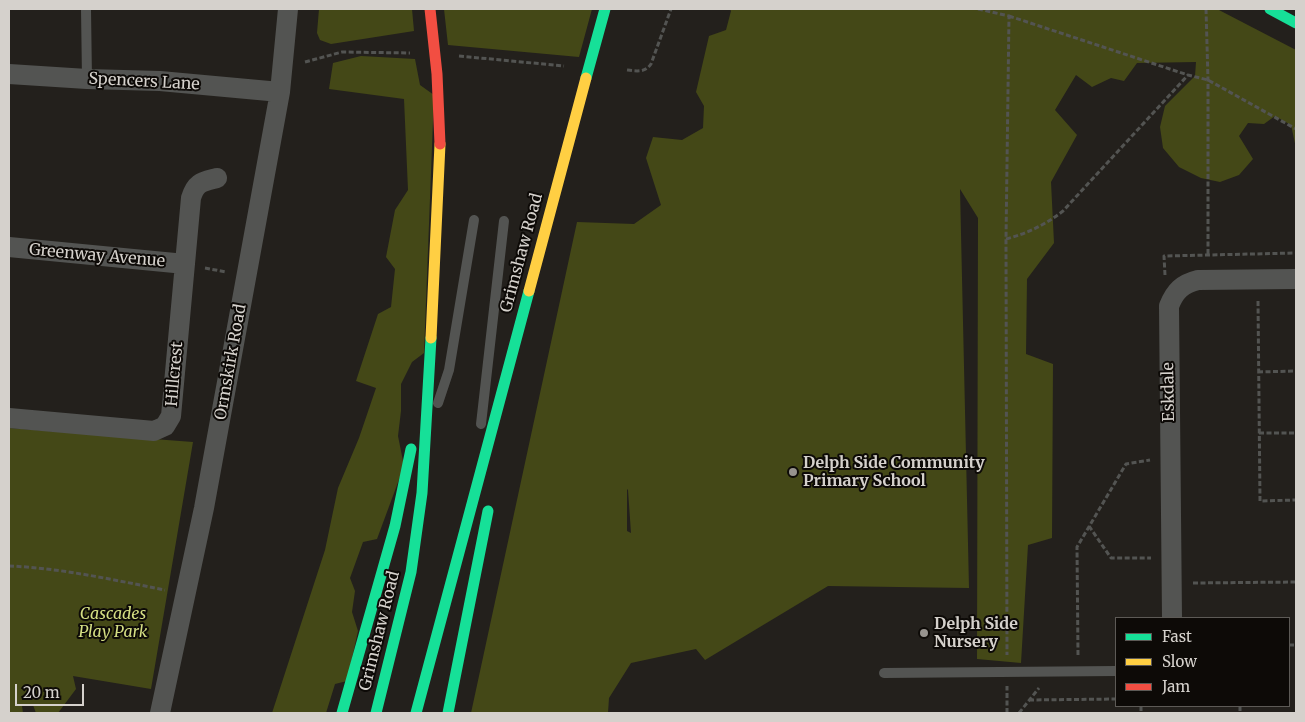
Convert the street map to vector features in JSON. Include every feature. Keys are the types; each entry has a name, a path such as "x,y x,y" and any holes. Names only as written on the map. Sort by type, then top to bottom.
{"main road":[{"name":"Grimshaw Road","path":"376,713 411,572 420,511 426,437 440,153 437,74 430,9"},
{"name":"Grimshaw Road","path":"416,713 604,9"},
{"path":"1270,9 1296,23"},
{"path":"506,420 544,235"},
{"path":"342,713 395,526 430,356"},
{"path":"448,713 491,498"}],"street":[{"name":"Ormskirk Road","path":"160,713 204,508 280,92 288,9"},
{"name":"Spencers Lane","path":"9,74 160,82 280,92"},
{"name":"Hillcrest","path":"9,418 154,431 165,426 171,416 191,198 199,183 217,178"},
{"name":"Greenway Avenue","path":"9,247 184,264"},
{"name":"Eskdale","path":"1172,617 1169,306 1178,289 1198,280 1296,279"}],"lane":[{"path":"86,9 87,79"},
{"name":"Grimshaw Road","path":"426,437 449,370 474,220"},
{"name":"Grimshaw Road","path":"472,506 504,221"},
{"path":"884,674 1115,671"}],"path":[{"path":"627,70 642,71 648,68 671,9"},
{"path":"978,9 1010,16 1208,80 1296,129"},
{"path":"1206,9 1208,255"},
{"path":"1006,713 1006,239 1010,16"},
{"path":"284,60 306,62 342,52 415,53"},
{"path":"453,56 566,66"},
{"path":"1006,239 1026,233 1048,222 1063,211 1188,75"},
{"path":"1256,254 1258,280 1260,501 1296,500"},
{"path":"184,264 246,276"},
{"path":"1258,372 1296,371"},
{"path":"1259,433 1296,432"},
{"path":"1078,671 1077,548 1126,464 1170,457"},
{"path":"1089,526 1111,558 1172,558"},
{"path":"9,566 32,566 186,594"},
{"path":"1172,584 1296,582"},
{"path":"1019,713 1051,671"},
{"path":"1029,700 1115,699"}],"green space":[{"path":"319,9 412,9 414,31 331,44 320,40 317,33"},
{"path":"444,9 592,9 579,57 448,45"},
{"path":"730,9 1217,9 1296,50 1296,148 1291,125 1275,116 1264,124 1248,123 1239,136 1253,159 1239,175 1220,182 1201,178 1179,167 1163,148 1160,127 1165,106 1195,76 1196,62 1137,63 1124,81 1111,78 1092,87 1076,75 1055,110 1077,135 1051,182 1054,243 1027,279 1026,354 1053,364 1052,538 1028,545 1021,663 977,659 978,218 960,189 969,588 828,586 705,660 696,649 631,663 609,698 608,713 471,713 577,222 634,224 661,205 646,158 653,137 682,140 703,128 704,106 696,92 709,36 726,30","holes":["628,490 631,533 627,531"]},
{"path":"361,56 415,59 420,85 434,95 424,353 412,362 401,384 401,411 398,436 404,466 377,539 363,542 350,578 355,591 352,612 358,631 347,681 335,684 326,713 272,713 325,550 338,488 359,438 376,388 356,381 378,314 391,307 395,269 386,257 395,210 408,190 404,99 329,89 333,63"},
{"name":"Cascades Play Park","path":"9,428 193,442 151,689 73,676 76,689 58,713 36,713 33,705 22,706 23,713 9,713"}],"traffic: fast":[{"path":"586,78 605,9"},
{"path":"1270,9 1296,23"},
{"path":"416,713 529,291"},
{"path":"376,713 411,572 422,493 431,338"},
{"path":"342,713 395,526 411,449"},
{"path":"448,713 488,511"}],"traffic: slow":[{"path":"529,291 586,78"},
{"path":"431,338 440,144"}],"traffic: jam":[{"path":"430,9 437,74 440,144"}],"place":[{"name":"Delph Side Community Primary School","path":"793,472"},
{"name":"Delph Side Nursery","path":"924,633"}]}
